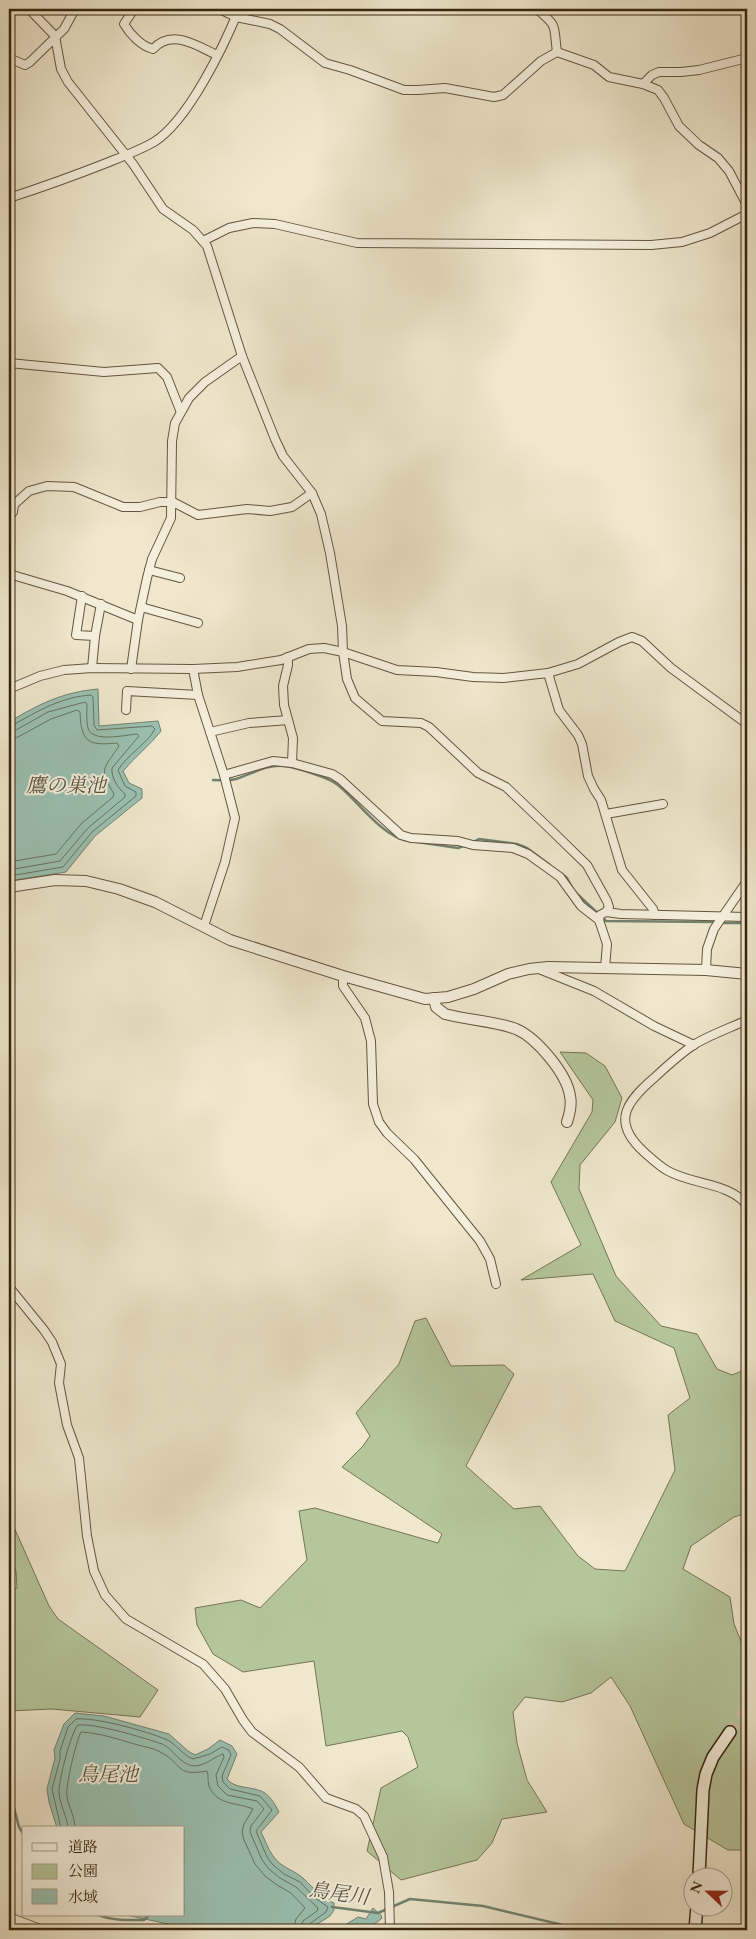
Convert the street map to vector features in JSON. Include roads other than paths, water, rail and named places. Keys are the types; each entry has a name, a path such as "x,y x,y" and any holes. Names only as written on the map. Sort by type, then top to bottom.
{"main road":[{"path":"699,1866 703,1790 706,1774 730,1732"},
{"path":"695,1930 696,1916"}],"street":[{"path":"30,9 56,36 63,74 126,155 163,209 193,230 207,246 242,356 283,456 312,493 321,514 330,553 342,626 347,679 355,698 382,721 421,723 430,727 478,773 506,787 587,865 609,907 606,912 600,915 598,920"},
{"path":"9,58 27,64 68,24 75,9"},
{"path":"134,9 124,24 146,47 153,49 163,41 182,39 217,55"},
{"path":"219,9 236,17 270,24 280,29 326,63 404,90 445,88 494,97 503,94 541,61 557,52 594,65 609,77 643,84 658,90 680,126 729,170 747,205"},
{"path":"9,198 71,177 155,142 172,125 204,82 239,9"},
{"path":"536,9 553,23 556,32 557,52"},
{"path":"643,84 652,75 659,72 699,70 747,58"},
{"path":"203,240 229,228 253,223 275,224 356,243 651,245 682,242 710,233 747,214"},
{"path":"131,669 138,620 149,570 152,559 171,518 173,502 172,442 175,423 180,410 188,398 205,382 242,356"},
{"path":"9,363 104,372 158,368 167,377 180,410"},
{"path":"9,516 13,512 12,506 33,489 64,486 74,487 123,507 140,507 160,502 173,502 198,515 247,509 270,511 292,507 312,493"},
{"path":"149,570 180,578"},
{"path":"9,574 82,596 138,620"},
{"path":"82,596 76,635 95,636"},
{"path":"92,668 101,604"},
{"path":"141,607 198,623"},
{"path":"9,689 40,676 64,670 92,668 193,669 237,667 288,658 309,649 324,648 343,652 397,670 496,678 548,672 578,664 628,638 638,639 671,668 747,724"},
{"path":"288,658 282,686 293,738 292,763"},
{"path":"193,669 198,696 224,775 235,818 227,854 204,926"},
{"path":"548,672 559,710 580,739 588,776 601,800 622,870 653,909 655,915"},
{"path":"126,710 127,691 198,696"},
{"path":"210,732 249,724 288,720"},
{"path":"224,775 273,761 292,763 340,779 401,835 412,838 458,841 473,845 513,848 528,854 560,877 580,906 598,920 607,944 605,968"},
{"path":"606,814 663,804"},
{"path":"9,887 55,880 86,881 128,892 155,902 238,943 425,999 448,997 474,989 508,974 537,968 706,970 747,974"},
{"path":"706,970 709,942 714,929 747,881"},
{"path":"606,912 747,917"},
{"path":"537,968 594,991 654,1026 694,1045"},
{"path":"343,976 343,986 365,1018 371,1041 372,1104 379,1122 387,1133 414,1159 480,1241 490,1259 496,1284"},
{"path":"434,998 438,1010 445,1014 512,1028 533,1040 556,1067 568,1089 571,1107 567,1122"},
{"path":"747,1020 694,1045 635,1094 626,1113 627,1132 636,1144 667,1171 694,1181 716,1186 738,1196 747,1205"},
{"path":"9,1287 44,1330 61,1364 59,1383 67,1425 79,1458 87,1536 94,1571 105,1595 126,1619 203,1664 225,1689 252,1732 299,1767 326,1798 356,1809 364,1816 383,1857 389,1892 390,1930"},
{"path":"9,1918 40,1930"}],"water":[{"name":"鷹の巣池","path":"98,689 99,726 158,721 161,731 123,771 129,783 142,789 142,798 95,836 66,872 9,881 9,722 62,696"},
{"name":"鳥尾池","path":"75,1713 104,1716 169,1734 195,1755 208,1749 220,1740 232,1746 237,1754 227,1779 238,1786 261,1791 272,1800 279,1812 261,1832 268,1847 276,1860 300,1876 321,1896 334,1903 334,1910 330,1916 308,1930 196,1930 131,1916 185,1916 185,1826 56,1826 47,1789 55,1758 54,1750 64,1724"},
{"path":"373,1908 382,1918 377,1923 361,1929 337,1930 358,1917 366,1919"}],"waterway":[{"path":"213,780 233,780 266,768 278,766 304,771 334,782 380,826 399,838 409,841"},
{"path":"473,842 479,839 517,844 527,848 550,865"},
{"path":"417,842 458,848 466,845"},
{"path":"562,874 567,878 574,891 606,921 716,922"},
{"path":"721,923 747,923"},
{"name":"鳥尾川","path":"9,1789 22,1832"},
{"name":"鳥尾川","path":"332,1907 378,1913 410,1899 483,1906 584,1930"},
{"name":"鳥尾川","path":"101,1916 132,1920 144,1920 148,1916"}],"tunnel":[{"path":"730,1732 747,1706"}]}
